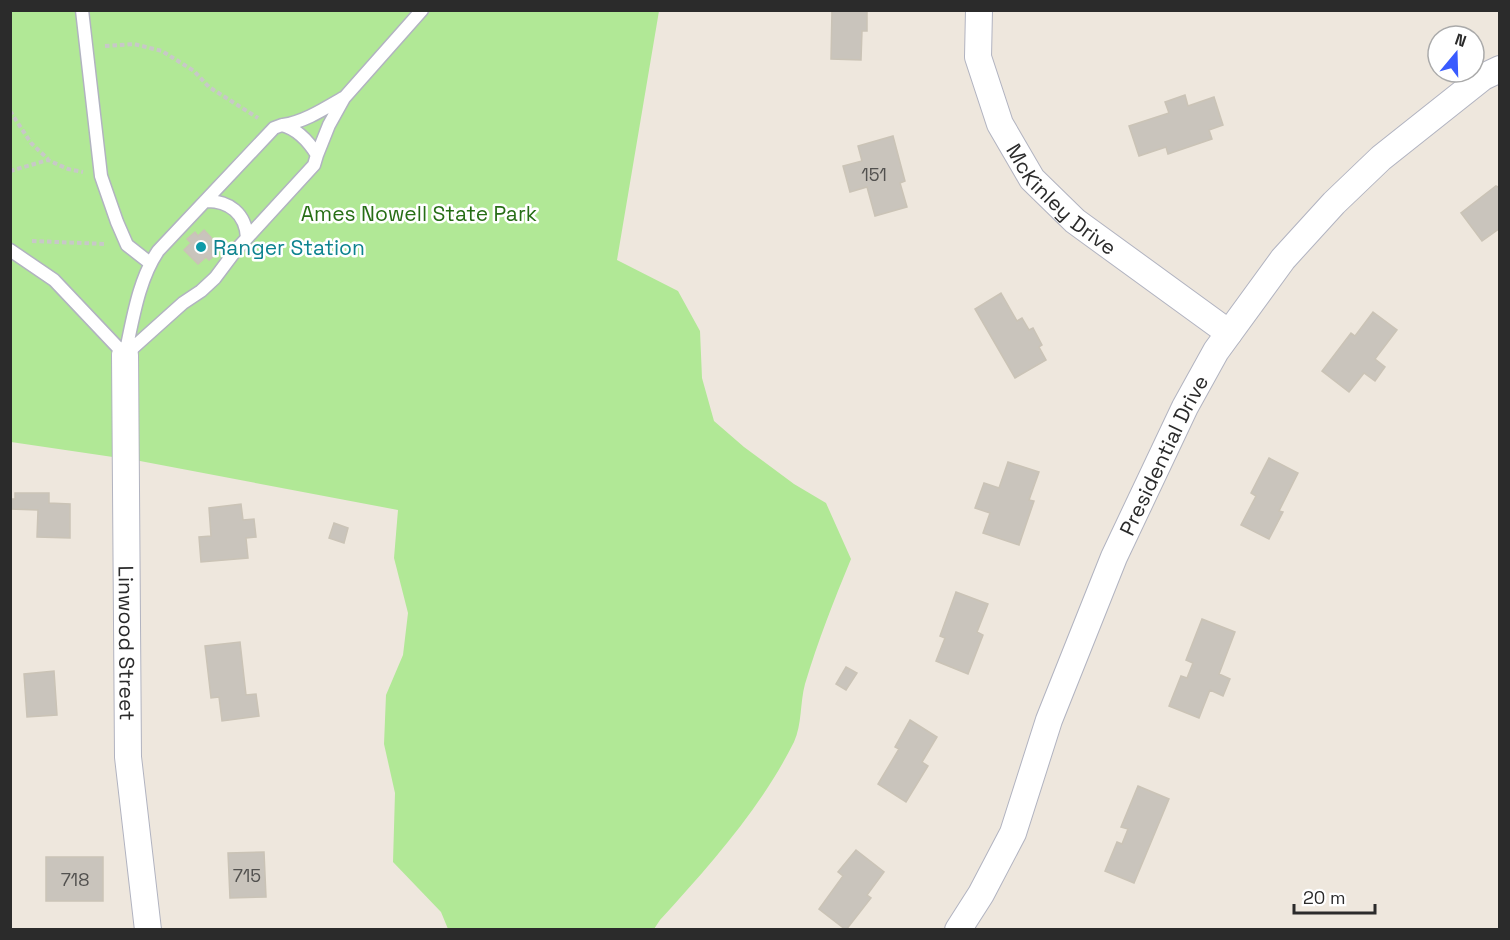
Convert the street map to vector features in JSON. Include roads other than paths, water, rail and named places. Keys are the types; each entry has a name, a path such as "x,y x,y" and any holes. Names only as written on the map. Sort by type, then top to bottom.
{"street":[{"name":"McKinley Drive","path":"979,10 978,57 1000,124 1032,179 1075,221 1229,333"},
{"name":"Presidential Drive","path":"958,930 981,894 1013,833 1050,720 1114,557 1185,407 1229,333 1283,259 1334,203 1381,158 1484,78 1500,69"},
{"name":"Linwood Street","path":"125,355 128,757 148,930"}],"lane":[{"path":"82,10 101,176 127,245 150,263"},
{"path":"125,355 183,303 215,278 247,238 314,165 329,124 344,98 422,10"},
{"path":"125,355 140,291 150,263 158,250 278,127 292,124 344,98"},
{"path":"278,127 291,128 311,145 317,155"},
{"path":"205,201 218,201 230,206 247,226 247,238"},
{"path":"10,250 54,280 125,355"}],"place":[{"name":"Ranger Station","path":"201,247"}],"park label":[{"name":"Ames Nowell State Park","path":"419,213"}]}
